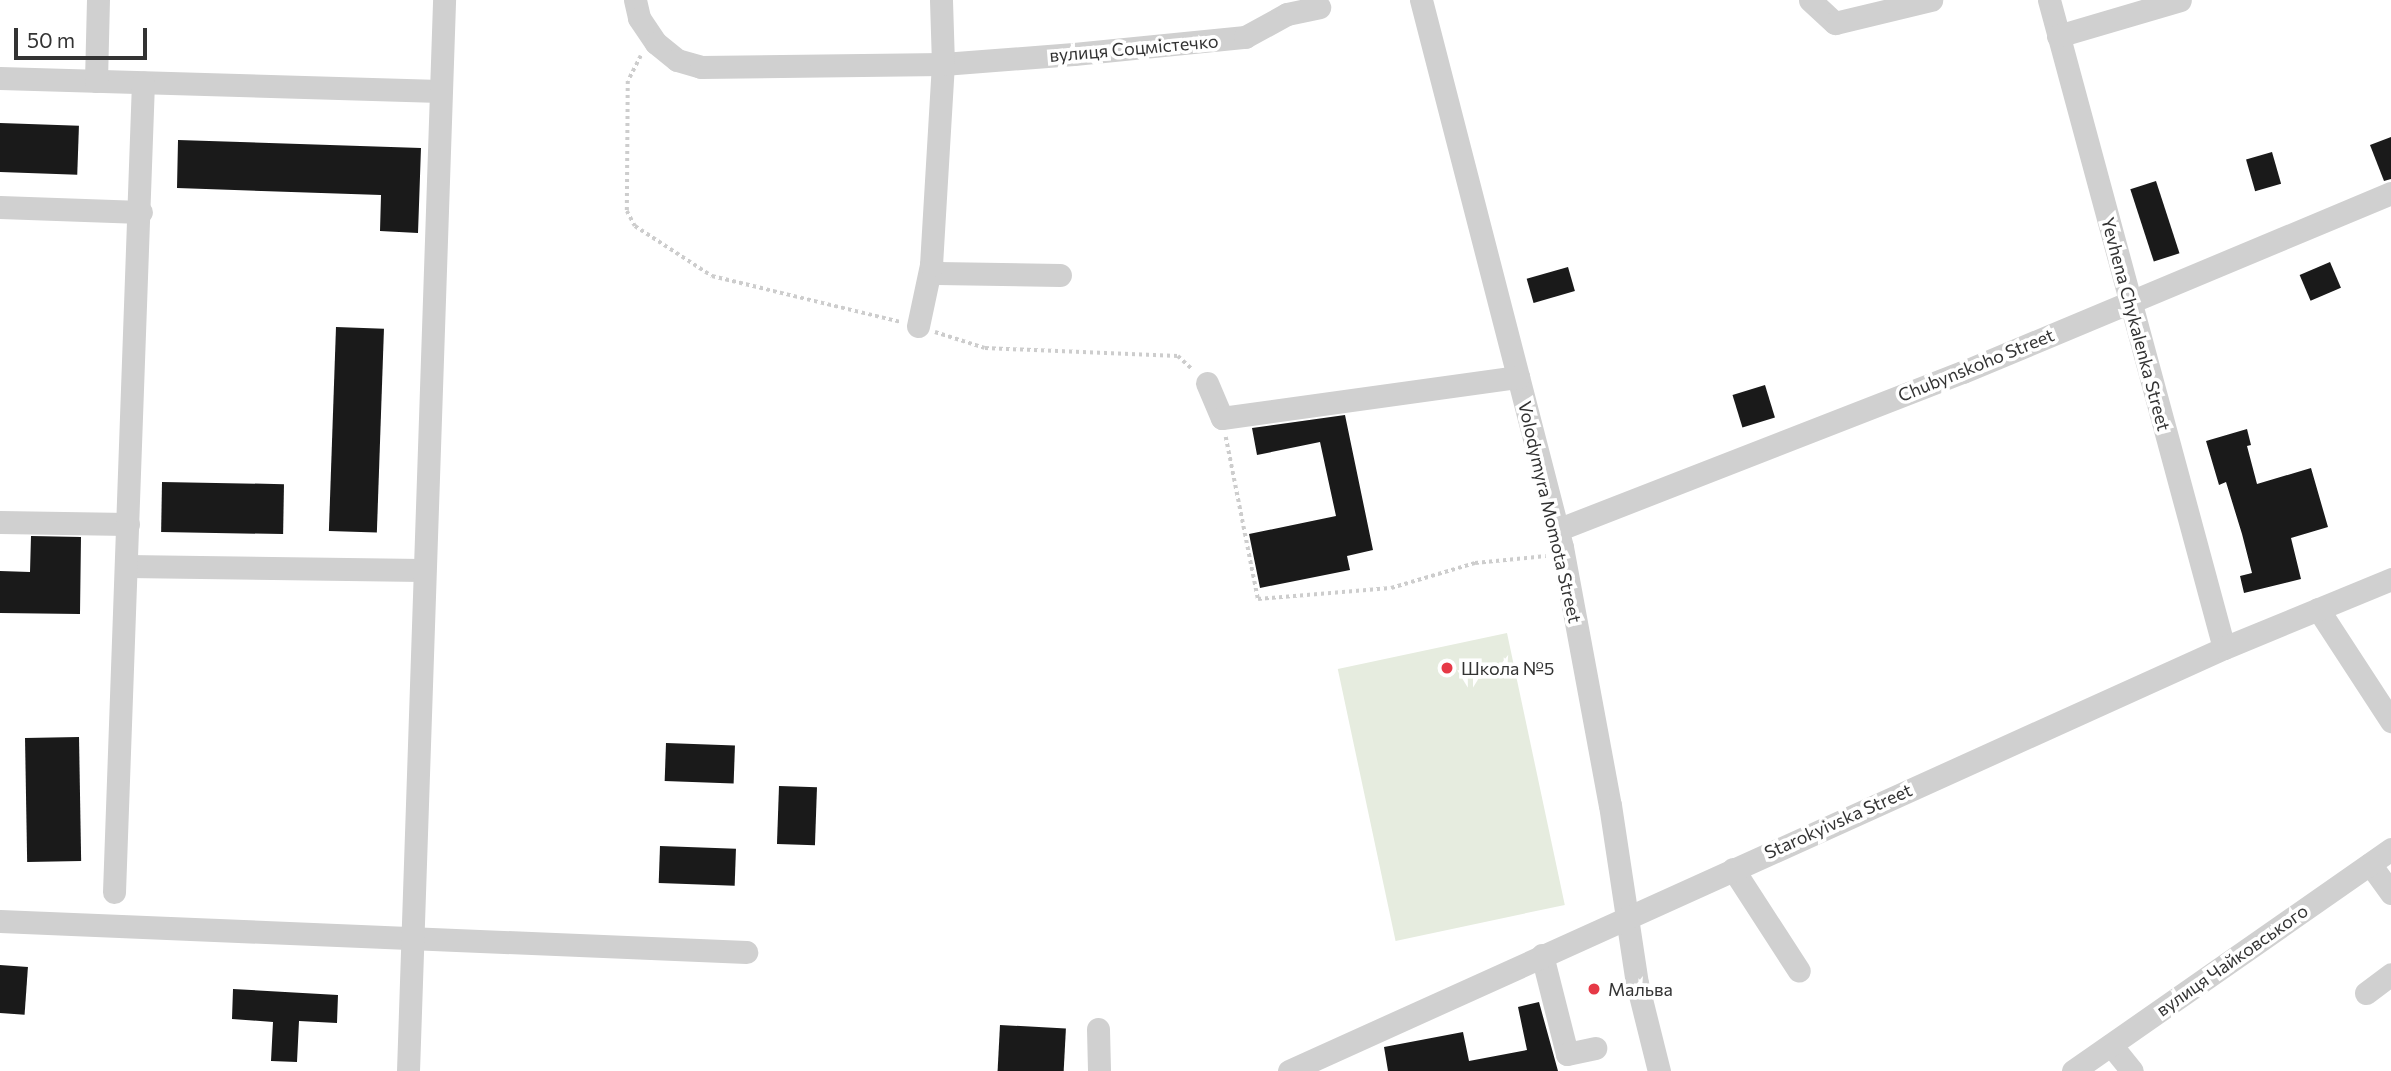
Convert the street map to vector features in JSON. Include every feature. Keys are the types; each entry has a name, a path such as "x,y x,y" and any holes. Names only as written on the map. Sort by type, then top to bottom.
{"street":[{"path":"96,81 98,0"},
{"path":"408,1071 422,570 444,0"},
{"name":"вулиця Соцмістечко","path":"635,0 639,18 656,43 677,60 701,67 943,64 1245,37 1287,15 1319,7"},
{"path":"918,326 931,265 943,64 941,0"},
{"name":"Volodymyra Momota Street","path":"1421,0 1564,555 1627,916 1659,1071"},
{"path":"1810,0 1835,23 1931,0"},
{"name":"Yevhena Chykalenka Street","path":"2049,0 2224,648"},
{"path":"2058,36 2180,0"},
{"path":"0,78 143,83 440,80"},
{"path":"114,892 141,212 143,83"},
{"name":"Chubynskoho Street","path":"1557,530 2130,302 2391,193"},
{"path":"0,207 141,212"},
{"path":"931,265 937,273 1060,275"},
{"path":"1207,383 1222,418 1518,377"},
{"path":"0,522 128,524"},
{"path":"127,566 422,570"},
{"name":"Starokyivska Street","path":"1289,1071 2224,648 2391,579"},
{"path":"2318,609 2391,721"},
{"name":"вулиця Чайковського","path":"2073,1071 2391,849"},
{"path":"2370,864 2391,893"},
{"path":"1733,869 1799,971"},
{"path":"0,920 746,952"},
{"path":"1542,955 1567,1054 1595,1048"},
{"path":"2366,993 2391,974"},
{"path":"1098,1029 1099,1071"},
{"path":"2111,1045 2132,1071"}],"path":[{"path":"656,43 635,62 628,82 627,211 635,226 712,276 918,326 985,348 1178,356 1207,383"},
{"path":"1222,418 1258,599 1391,588 1475,563 1564,555"}],"shaded area":[{"path":"1507,633 1565,905 1396,941 1338,669"}],"building":[{"path":"0,123 79,126 77,175 0,172"},
{"path":"2391,137 2391,179 2384,181 2370,145"},
{"path":"178,140 421,148 418,233 380,231 381,195 177,188"},
{"path":"2272,152 2281,184 2255,191 2246,159"},
{"path":"2156,181 2179,253 2154,262 2130,189"},
{"path":"2330,262 2341,288 2311,301 2300,275"},
{"path":"1568,267 1575,291 1534,303 1527,279"},
{"path":"336,327 384,329 377,533 329,531"},
{"path":"1765,385 1775,418 1742,427 1732,395"},
{"path":"1345,415 1373,550 1347,556 1350,570 1260,588 1249,534 1336,516 1320,442 1257,455 1252,428"},
{"path":"2247,429 2251,445 2247,446 2257,484 2311,468 2328,527 2291,538 2301,579 2244,593 2240,576 2252,573 2226,482 2219,485 2206,441"},
{"path":"162,482 284,484 283,534 161,532"},
{"path":"31,536 81,537 80,614 0,613 0,571 30,572"},
{"path":"79,737 81,861 27,862 25,738"},
{"path":"666,743 735,745 734,783 665,781"},
{"path":"779,786 817,787 815,845 777,844"},
{"path":"660,846 736,849 735,886 659,883"},
{"path":"0,965 28,967 25,1015 0,1013"},
{"path":"233,989 338,995 337,1023 299,1021 297,1062 271,1061 273,1022 232,1019"},
{"path":"1539,1002 1558,1071 1388,1071 1384,1047 1463,1032 1469,1061 1527,1050 1518,1007"},
{"path":"1000,1025 1066,1028 1064,1071 998,1071"}],"place":[{"name":"Школа №5","path":"1447,668"},
{"name":"Мальва","path":"1594,989"}]}
